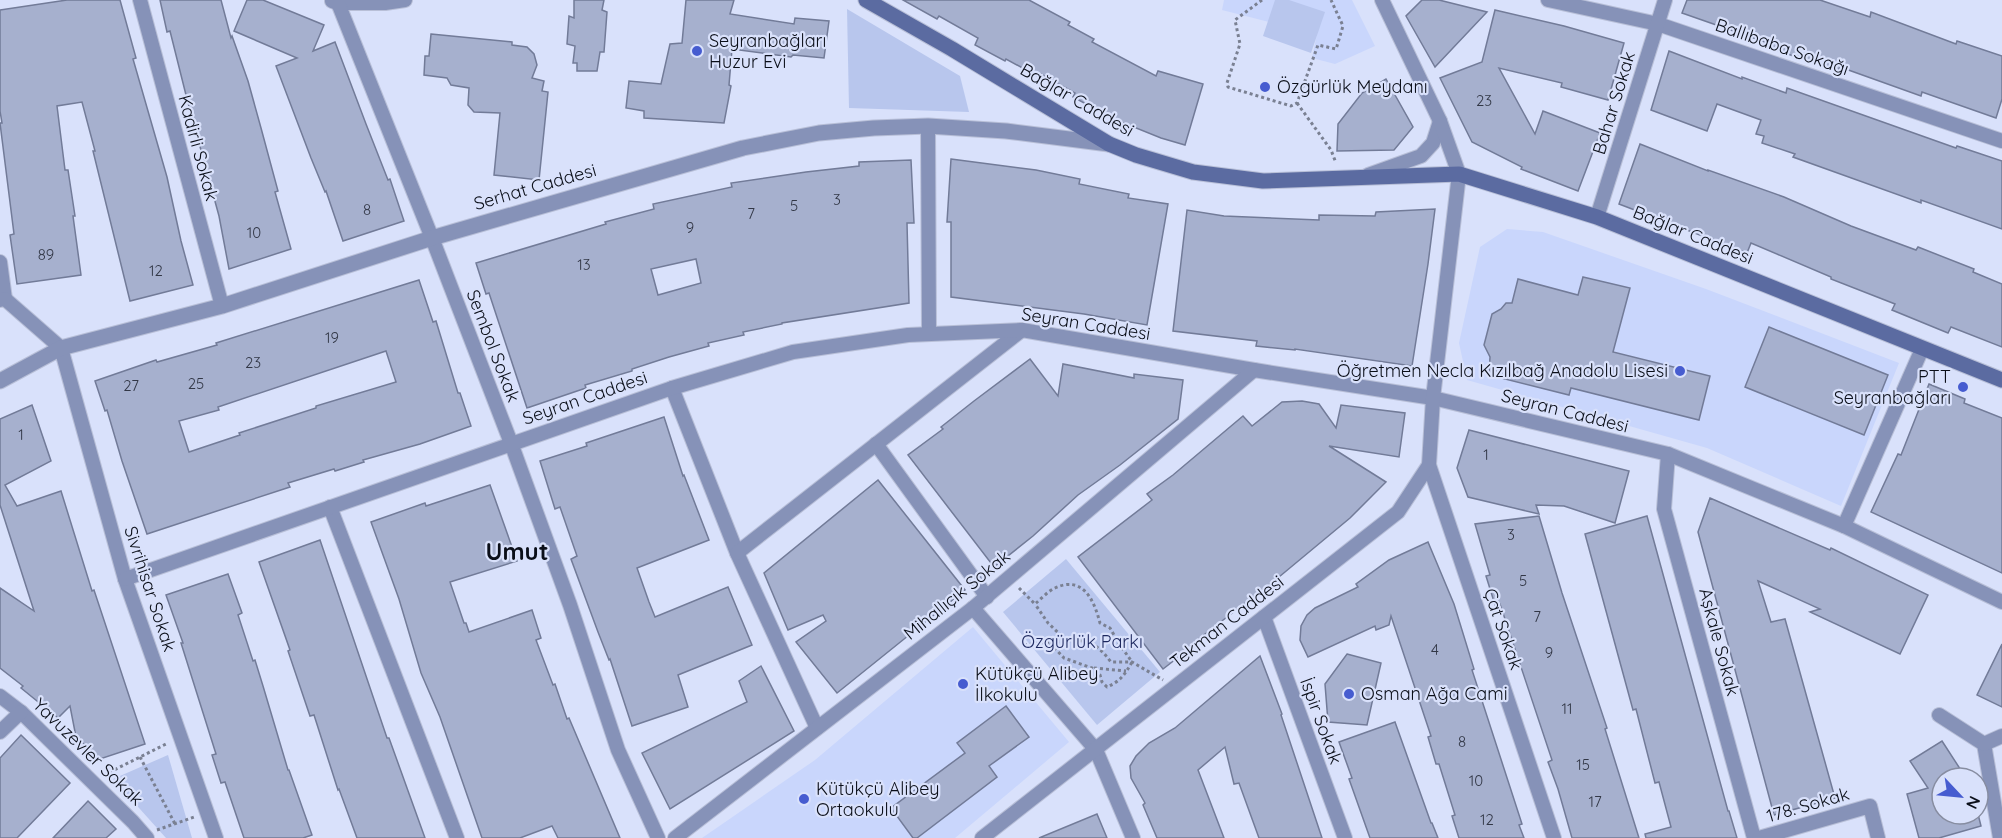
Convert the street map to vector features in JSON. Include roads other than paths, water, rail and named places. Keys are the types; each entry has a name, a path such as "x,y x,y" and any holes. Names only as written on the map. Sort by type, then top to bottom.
{"main road":[{"name":"Bağlar Caddesi","path":"866,0 1109,144 1136,156 1193,172 1263,181 1459,174 1597,217 2002,380"}],"street":[{"name":"Kadirli Sokak","path":"140,0 222,306"},
{"path":"334,2 385,3 405,0"},
{"path":"1382,0 1440,121 1459,174"},
{"name":"Ballıbaba Sokağı","path":"1548,0 1658,24 2002,141"},
{"name":"Bahar Sokak","path":"1597,217 1665,0"},
{"name":"Sembol Sokak","path":"334,2 432,238 570,605 618,750 658,838"},
{"name":"Bağlar Caddesi","path":"1359,178 1421,156 1433,143 1440,121"},
{"name":"Serhat Caddesi","path":"0,381 61,348 222,306 432,238 743,148 819,133 928,126 1006,131 1109,144"},
{"path":"928,126 929,334"},
{"name":"Tekman Caddesi","path":"982,838 1398,512 1429,465 1433,398 1459,174"},
{"path":"0,262 2,300 61,348"},
{"path":"737,553 1022,330"},
{"name":"Seyran Caddesi","path":"126,579 672,388 793,352 908,335 1022,330 1433,398 1668,454 1844,526 2002,602"},
{"name":"Sivrihisar Sokak","path":"61,348 126,579 216,838"},
{"path":"1844,526 1923,349"},
{"name":"Mihallıçık Sokak","path":"675,838 987,597 1254,370"},
{"path":"672,388 737,553 817,728"},
{"path":"876,444 987,597"},
{"name":"Aşkale Sokak","path":"1668,454 1664,509 1754,838"},
{"name":"Çat Sokak","path":"1429,465 1554,838"},
{"path":"330,507 457,838"},
{"path":"973,608 1096,750 1133,838"},
{"name":"İspir Sokak","path":"1264,616 1345,838"},
{"name":"Yavuzevler Sokak","path":"0,696 21,712 145,836"},
{"path":"0,732 21,712"},
{"path":"1939,715 1984,744 2000,838"},
{"path":"1984,744 2002,736"},
{"name":"178. Sokak","path":"1758,838 1870,806 1878,838"}],"place":[{"name":"Seyranbağları Huzur Evi","path":"697,51"},
{"name":"Özgürlük Meydanı","path":"1265,87"},
{"name":"Öğretmen Necla Kızılbağ Anadolu Lisesi","path":"1680,371"},
{"name":"PTT Seyranbağları","path":"1963,387"},
{"name":"Kütükçü Alibey İlkokulu","path":"963,684"},
{"name":"Osman Ağa Cami","path":"1349,694"},
{"name":"Kütükçü Alibey Ortaokulu","path":"804,799"}],"district":[{"name":"Umut","path":"517,552"}],"park label":[{"name":"Özgürlük Parkı","path":"1082,642"}]}
